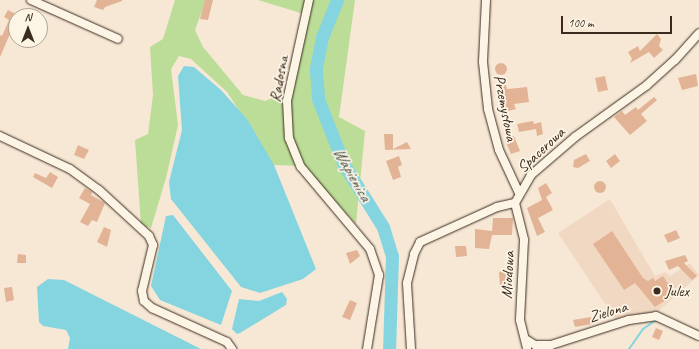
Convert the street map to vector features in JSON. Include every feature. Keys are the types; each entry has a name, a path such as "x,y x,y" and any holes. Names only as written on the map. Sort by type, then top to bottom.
{"street":[{"path":"32,0 118,39"},
{"name":"Radosna","path":"309,0 287,101 289,138 301,167 370,249 379,275 368,349"},
{"name":"Przemysłowa","path":"486,0 483,62 488,109 499,150 519,193"},
{"name":"Spacerowa","path":"515,202 531,175 575,137 647,85 675,60 699,33"},
{"path":"0,136 70,169 99,190 149,236 153,245 142,291 144,301 152,308 227,342 232,349"},
{"path":"411,349 407,283 414,254 420,242 497,207 515,202"},
{"name":"Miodowa","path":"515,202 524,240 520,320 527,349"},
{"name":"Zielona","path":"525,339 534,345 551,345 629,320 656,316 699,336"}],"shaded area":[{"path":"610,199 655,276 665,272 670,276 690,263 699,275 655,314 617,322 558,233"}],"green space":[{"path":"175,0 206,0 195,30 203,47 243,95 265,101 294,89 311,0 355,0 339,117 365,131 356,224 304,166 274,165 227,92 191,59 179,56 171,69 178,125 166,178 151,228 141,225 135,140 148,134 153,95 150,47 163,39"},
{"path":"258,0 306,0 304,14"}],"water":[{"path":"184,66 194,67 221,90 247,119 274,165 316,269 303,279 260,293 241,287 171,199 169,182 182,130 178,76"},
{"path":"173,215 232,291 221,325 160,300 151,286 166,216"},
{"path":"48,279 64,280 201,349 68,349 70,338 66,330 43,326 39,322 37,287"},
{"path":"282,292 287,299 286,305 240,333 237,334 232,329 239,299 259,301"}],"building":[{"path":"97,0 122,1 105,7 103,10 94,7"},
{"path":"205,0 213,0 208,20 200,19"},
{"path":"8,10 8,19 4,17"},
{"path":"8,22 8,38 0,57 0,35 2,36"},
{"path":"657,34 661,39 659,46 663,50 654,58 649,52 630,63 632,59 628,52 638,46 640,51"},
{"path":"503,63 506,64 506,74 499,75 496,74 495,67 496,64"},
{"path":"696,74 698,86 682,90 678,78"},
{"path":"605,76 608,90 598,92 595,78"},
{"path":"506,85 507,89 527,87 529,102 514,104 516,109 504,112 498,87"},
{"path":"654,97 657,100 641,114 647,121 630,135 614,117 622,111 625,115 636,107 638,110"},
{"path":"533,121 534,124 541,122 543,134 537,136 536,129 519,132 517,124"},
{"path":"384,134 393,134 393,149 407,142 411,149 385,150"},
{"path":"514,136 520,151 511,154 505,140"},
{"path":"78,145 89,150 84,159 74,155"},
{"path":"586,154 590,161 578,168 573,167 574,160"},
{"path":"615,154 620,161 611,168 606,161"},
{"path":"399,156 402,165 398,167 401,177 393,180 386,161"},
{"path":"50,172 58,177 52,188 33,177 35,173 46,178"},
{"path":"602,181 605,182 605,192 598,193 595,192 594,185 595,182"},
{"path":"546,183 552,193 546,197 553,210 538,218 545,232 537,236 527,208 542,200 538,188"},
{"path":"85,188 92,192 91,195 105,203 97,222 92,220 88,226 80,222 90,204 79,198"},
{"path":"493,218 513,218 512,235 492,235 489,249 475,248 475,229 492,231"},
{"path":"104,227 111,230 107,247 97,242"},
{"path":"676,230 680,238 668,243 664,235"},
{"path":"612,231 643,278 648,281 653,278 655,281 663,276 675,294 655,307 635,283 624,290 593,244"},
{"path":"455,246 466,246 467,256 456,257"},
{"path":"357,250 360,256 350,264 346,253"},
{"path":"18,254 26,255 26,263 17,263"},
{"path":"685,255 688,261 684,263 697,276 692,280 678,266 669,270 665,261"},
{"path":"507,271 508,285 500,286 499,272"},
{"path":"12,287 14,300 6,302 4,288"},
{"path":"350,300 357,303 350,320 342,317"},
{"path":"591,317 592,324 575,327 573,320"},
{"path":"656,328 663,331 659,340 652,337"}],"waterway":[{"name":"Wapienica","path":"337,0 322,37 316,69 318,99 344,165 383,227 392,256 389,349"},
{"path":"629,349 643,329 656,320"}],"place":[{"name":"Julex","path":"657,291"}]}
